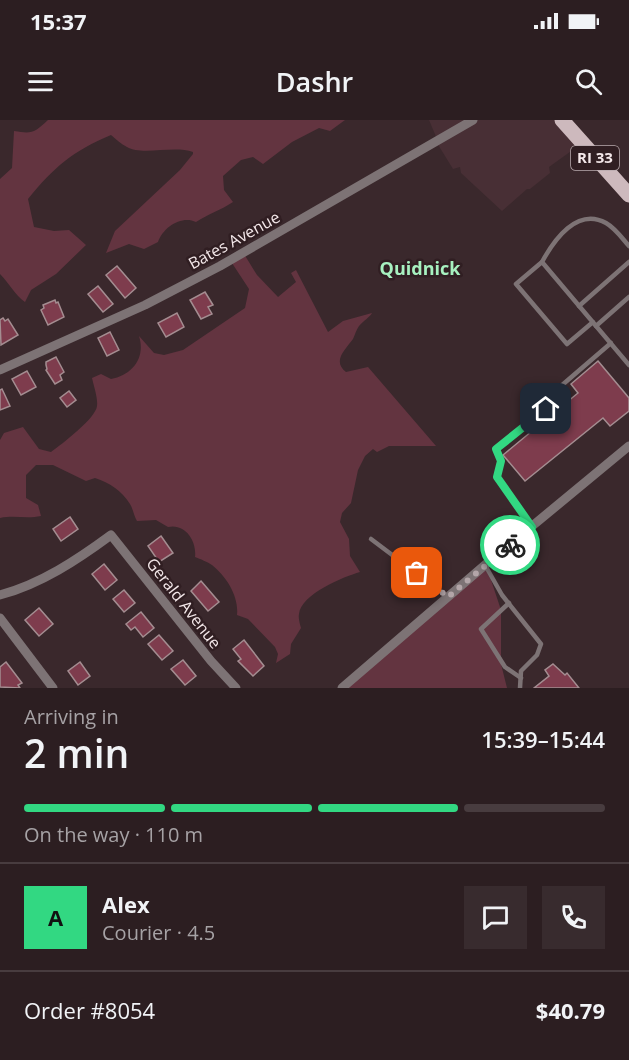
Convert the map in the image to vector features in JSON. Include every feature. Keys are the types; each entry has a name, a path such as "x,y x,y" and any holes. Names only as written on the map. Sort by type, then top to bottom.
{"main road":[{"name":"RI 33","path":"562,120 626,186"}],"street":[{"name":"Bates Avenue","path":"0,370 145,305 220,266 473,120"},
{"path":"342,688 485,565 629,446"},
{"name":"Gerald Avenue","path":"0,595 18,590 81,557 111,535 211,661 236,688"},
{"path":"0,618 53,688"}],"lane":[{"path":"629,246 611,226 587,218 575,223 562,234 550,247 542,262 516,284 567,344 629,297"},
{"path":"542,262 629,365"},
{"path":"579,306 629,262"},
{"path":"561,387 611,343"},
{"path":"532,527 497,477 501,461 496,449 546,409"},
{"path":"371,539 448,597"},
{"path":"485,565 509,603 541,644 537,655 521,671 520,688"},
{"path":"509,603 481,629 505,667 520,678"}],"shaded area":[{"path":"48,120 345,120 330,131 319,128 292,142 263,164 253,157 241,160 223,176 224,190 233,202 228,205 196,222 179,221 164,232 158,242 144,249 129,244 106,253 115,231 180,170 193,152 133,150 111,135 86,147 56,169 28,199 34,227 54,231 69,230 86,245 56,274 31,290 25,302 0,274 0,179 12,168 14,131 32,132"},
{"path":"429,120 561,120 581,144 549,167 550,173 502,211 461,173 460,167 453,169 437,143"},
{"path":"244,254 257,275 278,297 296,282 291,273 296,270 328,332 343,321 372,313 359,326 341,356 340,364 346,372 368,367 436,446 389,446 377,452 373,449 365,456 358,470 351,503 342,513 340,522 349,539 350,556 360,572 324,587 307,600 301,607 299,619 301,628 291,644 290,654 276,663 278,654 275,647 248,619 237,615 236,601 231,588 223,575 212,565 195,557 194,545 189,535 180,528 168,527 156,520 137,521 127,499 106,482 95,478 86,481 53,465 36,465 26,475 26,498 38,505 41,516 0,518 0,440 4,433 23,427 39,449 51,452 78,431 95,411 97,400 92,378 101,374 111,379 119,377 136,364 141,351 139,336 154,353 164,355 183,350 245,308 249,289 230,260"},
{"path":"484,567 501,610 501,664 507,688 347,688"}],"building":[{"path":"117,266 136,288 125,298 106,275"},
{"path":"98,286 113,304 103,312 88,294"},
{"path":"205,292 213,305 208,307 212,314 201,319 190,300"},
{"path":"55,300 64,317 48,325 41,310 44,308 43,305"},
{"path":"177,313 184,327 166,337 158,323"},
{"path":"3,318 5,321 8,319 18,335 1,345 0,320"},
{"path":"110,332 119,350 107,356 98,338"},
{"path":"56,357 64,372 60,375 62,380 55,384 46,370 46,362"},
{"path":"598,361 629,398 629,411 610,426 603,418 525,481 503,455 578,393 571,384"},
{"path":"27,371 36,387 21,395 12,379"},
{"path":"2,389 10,406 0,410 0,390"},
{"path":"69,391 76,400 67,407 60,398"},
{"path":"70,517 78,529 61,541 53,529"},
{"path":"161,536 173,553 159,562 148,546"},
{"path":"104,564 117,580 105,590 92,574"},
{"path":"201,581 219,602 208,611 191,591"},
{"path":"124,590 135,603 124,612 113,599"},
{"path":"39,608 53,624 39,636 25,620"},
{"path":"141,612 154,628 143,637 135,627 131,630 126,624"},
{"path":"159,635 173,651 162,660 148,644"},
{"path":"244,640 264,666 253,676 238,661 241,659 233,649"},
{"path":"183,660 196,676 185,685 171,669"},
{"path":"6,662 22,683 18,685 20,688 0,687 0,667"},
{"path":"80,662 90,676 78,685 68,671"},
{"path":"553,664 565,675 567,673 579,688 534,688 549,676 545,670"}],"way so far":[{"path":"417,573 448,597 510,545"}],"district":[{"name":"Quidnick","path":"420,269"}],"route":[{"path":"510,545 532,527 497,477 501,461 496,449 546,409"}]}
